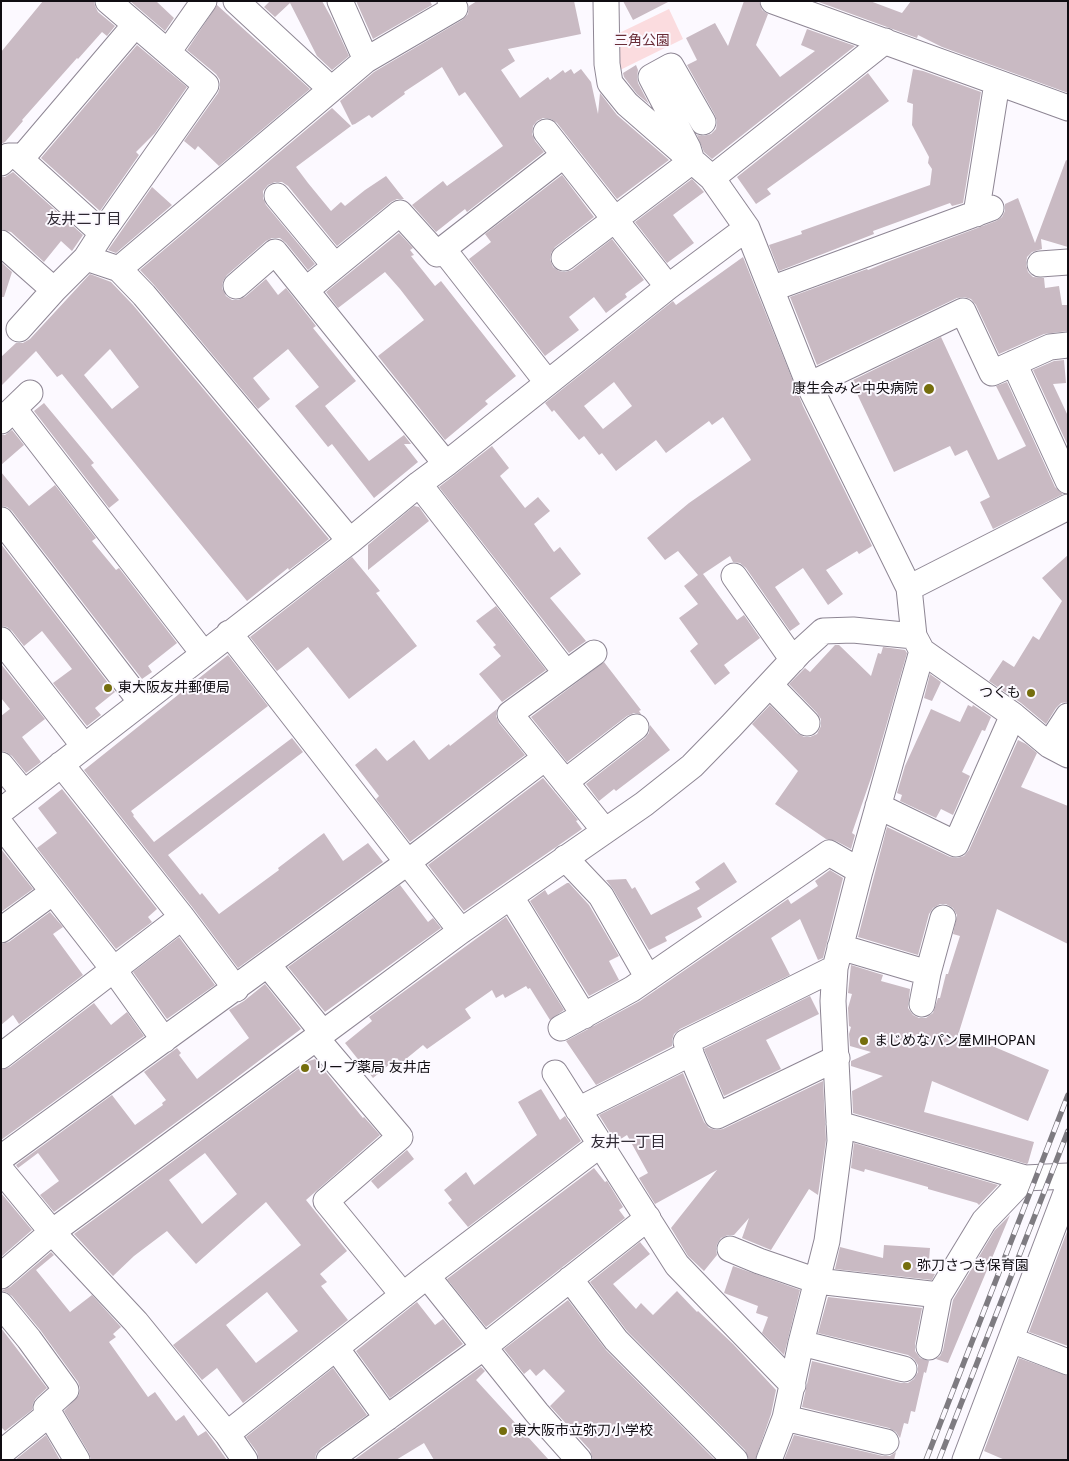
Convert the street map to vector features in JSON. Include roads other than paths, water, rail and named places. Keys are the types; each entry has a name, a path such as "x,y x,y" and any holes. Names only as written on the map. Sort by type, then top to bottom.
{"street":[{"path":"19,329 86,258 206,85 108,1"},
{"path":"168,52 204,1"},
{"path":"236,1 331,89"},
{"path":"340,1 366,60"},
{"path":"119,269 366,60 455,8 450,1"},
{"path":"606,1 607,64 610,83 627,104 712,178 747,228 809,385 909,588 918,644 838,958 833,1001 840,1141 827,1241 801,1342 785,1418 769,1460"},
{"path":"773,1 1068,108"},
{"path":"102,233 11,161 135,24"},
{"path":"712,178 885,41"},
{"path":"692,161 688,148 651,77 670,66 703,122"},
{"path":"771,289 984,211 998,83"},
{"path":"546,132 668,287"},
{"path":"306,290 400,213 436,254 564,155"},
{"path":"564,258 692,161"},
{"path":"278,196 336,266"},
{"path":"1,811 350,541 547,382 747,228"},
{"path":"1,243 54,290"},
{"path":"443,249 547,382"},
{"path":"236,286 275,252 446,464"},
{"path":"86,258 119,269 144,295 350,541"},
{"path":"1040,264 1068,262"},
{"path":"809,385 963,311 992,373 1050,347 1068,345"},
{"path":"1014,363 1068,481"},
{"path":"15,408 203,653"},
{"path":"419,484 566,673"},
{"path":"909,588 1068,507"},
{"path":"1,520 141,702"},
{"path":"734,576 792,660"},
{"path":"1,1276 52,1232 461,931 644,804 692,766 792,660 823,631 854,630 918,644 1059,750 1068,716"},
{"path":"229,633 461,931"},
{"path":"1,640 84,746"},
{"path":"594,653 510,714 605,831"},
{"path":"770,685 807,723"},
{"path":"878,806 956,844 1013,715"},
{"path":"565,782 636,727"},
{"path":"1,1158 236,989 545,758"},
{"path":"61,764 182,917 236,989"},
{"path":"1,765 24,794"},
{"path":"1,825 114,970 164,1040"},
{"path":"561,1028 632,989 829,853 860,871"},
{"path":"565,858 601,896 648,978"},
{"path":"1,930 53,892"},
{"path":"511,897 584,1016"},
{"path":"1,1056 182,917"},
{"path":"922,1004 928,973 943,918"},
{"path":"837,1058 717,1116 686,1042 838,958 928,973"},
{"path":"268,965 400,1137 326,1201 403,1295"},
{"path":"578,1110 691,1053"},
{"path":"555,1072 677,1265 793,1385"},
{"path":"840,1124 1024,1178 1068,1176"},
{"path":"227,1434 427,1276 600,1144"},
{"path":"1,1170 52,1232 136,1322 227,1434 245,1460"},
{"path":"929,1347 939,1294 984,1221 1024,1178"},
{"path":"969,1459 1011,1340 1063,1214 1068,1188"},
{"path":"329,1460 484,1348 648,1218"},
{"path":"730,1249 817,1281 939,1294"},
{"path":"427,1276 537,1413 579,1460"},
{"path":"570,1279 616,1340 735,1460"},
{"path":"1,1305 29,1339 66,1390 46,1408 77,1460"},
{"path":"1011,1340 1068,1362"},
{"path":"801,1342 904,1370"},
{"path":"336,1348 386,1418"},
{"path":"1,1453 49,1414"},
{"path":"785,1418 886,1442"}],"railway":[{"path":"926,1460 1068,1095"},
{"path":"939,1460 1068,1131"}],"place":[{"name":"康生会みと中央病院","path":"929,389"},
{"name":"東大阪友井郵便局","path":"108,688"},
{"name":"つくも","path":"1031,693"},
{"name":"まじめなパン屋MIHOPAN","path":"864,1041"},
{"name":"リープ薬局 友井店","path":"305,1068"},
{"name":"弥刀さつき保育園","path":"907,1266"},
{"name":"東大阪市立弥刀小学校","path":"503,1431"}],"district":[{"name":"友井二丁目","path":"84,220"},
{"name":"友井一丁目","path":"628,1143"}],"park label":[{"name":"三角公園","path":"642,41"}]}
